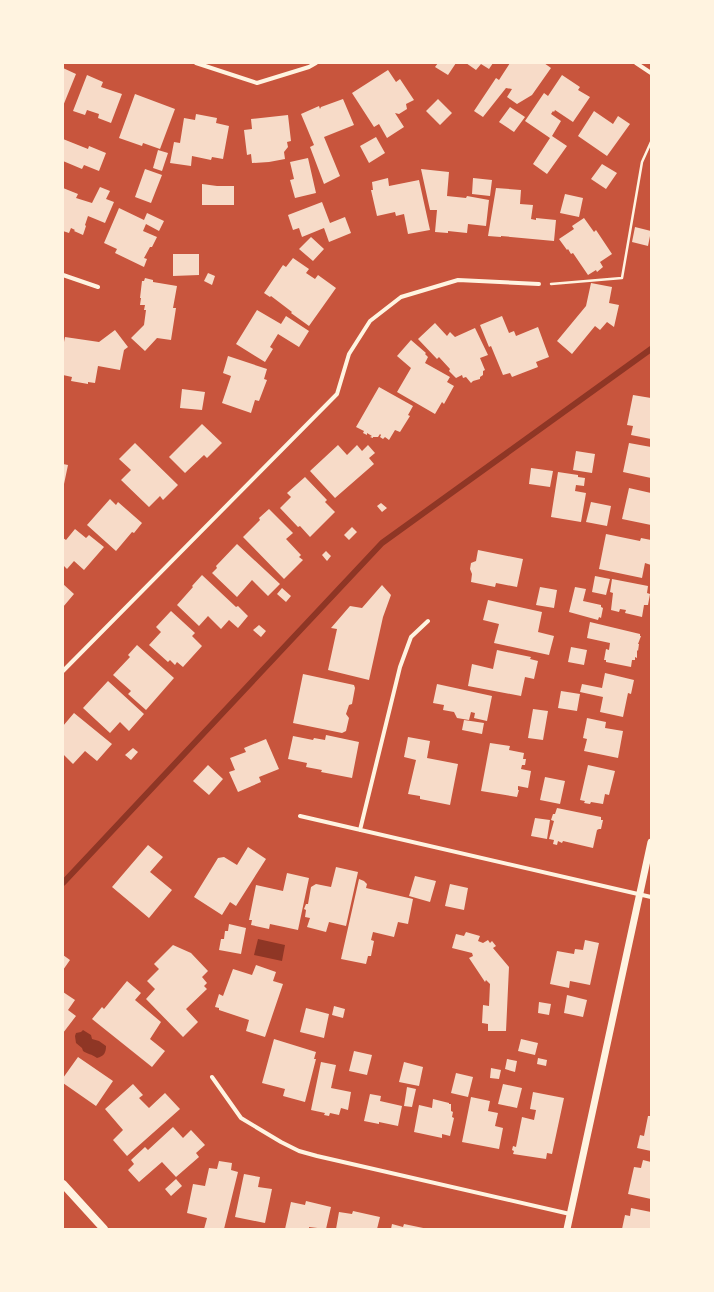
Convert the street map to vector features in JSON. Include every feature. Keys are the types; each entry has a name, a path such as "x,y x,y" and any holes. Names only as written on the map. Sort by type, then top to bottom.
{"main road":[{"path":"63,1184 104,1229"}],"street":[{"path":"196,63 257,83 309,67 316,63"},
{"path":"636,63 651,73"},
{"path":"63,275 98,288"},
{"path":"63,671 337,394 349,354 370,321 401,297 458,280 539,284"},
{"path":"360,830 400,667 411,637 428,621"},
{"path":"300,816 651,897"},
{"path":"567,1229 651,842"},
{"path":"212,1076 241,1118 299,1151 570,1214"}],"path":[{"path":"539,284 622,278 642,162 651,142"}],"shaded area":[{"path":"258,939 285,945 282,961 254,955"},
{"path":"83,1030 91,1035 92,1039 99,1041 106,1046 103,1055 97,1058 83,1051 82,1048 76,1043 76,1033"}],"building":[{"path":"438,63 456,63 448,75 435,67"},
{"path":"466,63 493,63 489,69 481,64 476,70"},
{"path":"510,63 544,63 551,68 532,95 517,104 507,97 512,89 506,88 483,117 474,111 496,78 499,80"},
{"path":"63,68 76,74 63,106"},
{"path":"388,70 396,82 400,79 414,100 406,104 407,109 399,114 395,113 404,127 387,138 379,124 374,127 352,93"},
{"path":"87,75 103,82 101,87 122,94 111,123 98,118 99,114 87,110 85,115 73,111"},
{"path":"562,75 580,87 578,90 590,97 573,122 555,110 551,114 561,121 552,136 567,146 547,174 533,164 550,138 525,121 544,93 548,96"},
{"path":"135,94 175,109 160,149 143,143 142,146 119,138"},
{"path":"343,99 354,125 324,137 340,176 324,184 310,147 314,145 301,114 319,106 320,109 321,107"},
{"path":"438,99 452,113 440,125 426,111"},
{"path":"510,107 525,117 514,132 499,122"},
{"path":"594,111 613,124 618,116 630,124 607,156 578,136"},
{"path":"196,114 217,118 216,123 229,126 223,159 212,157 211,160 192,156 191,166 170,163 174,142 180,143 184,118 195,120"},
{"path":"288,115 291,141 287,142 288,147 284,152 285,159 252,163 251,154 247,155 244,130 252,129 251,119"},
{"path":"376,137 385,153 369,163 360,146"},
{"path":"63,139 88,149 89,146 106,153 99,171 84,165 82,169 63,161"},
{"path":"158,150 168,153 162,171 153,168"},
{"path":"308,158 316,193 295,198 290,180 294,179 290,162"},
{"path":"602,164 617,173 606,189 591,179"},
{"path":"145,169 162,175 151,203 135,197"},
{"path":"421,169 449,172 447,196 466,198 467,196 489,200 486,226 468,224 467,233 448,231 448,233 435,232 437,210 430,210"},
{"path":"388,178 389,186 419,180 430,230 408,234 404,214 396,216 395,212 377,216 371,190 373,190 372,182"},
{"path":"473,178 492,180 490,196 472,194"},
{"path":"202,184 234,186 234,205 202,205"},
{"path":"100,187 110,191 106,199 114,202 105,223 88,216 83,235 71,228 69,233 63,231 63,188 78,194 76,198 92,203"},
{"path":"496,188 521,190 520,204 533,205 531,219 556,220 554,241 488,236"},
{"path":"565,194 583,198 579,217 560,213"},
{"path":"322,202 330,223 345,217 351,233 329,242 324,228 302,237 299,228 293,230 288,215"},
{"path":"119,208 144,220 147,213 164,221 159,231 146,224 143,231 157,237 144,258 147,259 144,267 115,253 117,249 104,243"},
{"path":"584,218 594,232 596,230 612,254 600,262 603,267 597,272 596,270 588,275 573,253 571,254 568,249 567,250 559,239 574,229 572,226"},
{"path":"635,227 651,231 648,246 632,242"},
{"path":"311,237 324,249 313,261 299,249"},
{"path":"173,254 199,254 199,275 173,276"},
{"path":"293,258 309,269 306,273 315,279 318,275 336,288 309,326 271,296 270,297 264,293 283,265 286,267"},
{"path":"208,273 215,276 212,285 204,281"},
{"path":"145,278 153,280 153,282 177,286 173,308 176,308 171,340 157,338 145,351 131,338 144,325 146,310 144,310 145,305 140,305 140,298 142,281 144,281"},
{"path":"591,283 612,287 609,303 619,305 614,327 607,322 600,330 595,326 572,354 557,341 586,306"},
{"path":"257,310 281,324 286,316 309,331 299,347 278,334 270,347 273,349 265,362 236,344"},
{"path":"502,316 509,333 514,331 516,336 538,327 549,357 536,362 538,367 512,377 510,373 503,375 491,346 489,347 480,325"},
{"path":"435,323 447,336 450,332 455,337 475,328 488,355 480,358 485,370 483,371 483,375 480,379 471,383 466,377 463,378 462,375 456,378 439,357 437,359 418,339"},
{"path":"115,330 128,347 124,350 120,370 98,366 95,383 88,382 88,384 71,381 72,377 63,375 63,347 65,337 99,342"},
{"path":"411,340 426,353 425,354 428,357 425,363 450,377 447,382 454,386 444,404 442,402 435,414 397,392 411,368 397,356"},
{"path":"228,356 267,369 264,379 267,380 259,401 255,400 251,413 222,403 231,376 223,373"},
{"path":"379,387 413,406 408,415 410,416 400,432 395,430 389,440 385,437 383,439 380,437 380,434 378,437 370,437 372,436 367,433 367,435 363,433 364,431 356,427"},
{"path":"182,389 205,392 202,410 180,408"},
{"path":"633,395 651,398 651,439 631,435 633,426 627,425"},
{"path":"202,424 222,443 207,458 204,455 185,473 169,457"},
{"path":"135,443 178,485 163,500 160,496 149,507 121,480 131,470 119,459"},
{"path":"629,443 651,447 651,478 623,472"},
{"path":"338,445 347,455 357,445 362,451 368,445 375,453 369,458 374,464 335,498 310,471"},
{"path":"576,451 595,454 592,473 573,470"},
{"path":"63,464 68,465 64,484 63,484"},
{"path":"531,468 553,471 550,487 529,484"},
{"path":"558,472 578,475 578,477 585,478 584,486 576,485 575,491 586,493 581,522 551,517"},
{"path":"305,477 327,500 325,502 335,512 310,537 280,508 291,497 287,493"},
{"path":"629,488 651,493 651,525 622,519"},
{"path":"110,499 116,505 118,502 142,523 134,533 132,532 116,551 87,525"},
{"path":"591,502 611,506 607,526 586,522"},
{"path":"381,503 387,508 382,512 377,506"},
{"path":"269,509 293,533 286,539 301,555 299,557 303,560 284,579 243,537 260,520 259,518"},
{"path":"352,527 357,532 349,540 344,535"},
{"path":"75,529 86,538 89,535 104,547 84,570 74,561 67,569 63,565 63,538 66,540"},
{"path":"606,534 640,541 641,538 651,540 651,565 645,563 642,578 599,569"},
{"path":"237,544 280,584 268,596 252,580 237,597 212,573 217,568 216,566"},
{"path":"478,550 523,559 517,587 496,583 495,587 471,582 471,563 476,561"},
{"path":"326,551 331,556 327,561 322,555"},
{"path":"202,575 236,607 238,606 248,616 238,628 229,620 221,629 208,616 199,626 177,605"},
{"path":"595,576 610,579 606,595 592,592"},
{"path":"612,579 648,586 647,593 650,594 648,605 644,605 642,617 625,613 626,610 620,609 619,612 611,610 613,593 610,592"},
{"path":"63,584 74,594 63,607"},
{"path":"382,585 391,595 383,617 369,680 328,670 337,629 331,628 350,606 362,608"},
{"path":"540,587 557,590 554,608 536,605"},
{"path":"575,587 586,589 583,601 601,605 603,608 601,618 599,617 598,620 569,612"},
{"path":"282,588 291,596 286,602 277,594"},
{"path":"488,600 542,612 538,632 554,636 549,655 494,643 499,624 483,620"},
{"path":"171,611 195,633 192,636 202,646 183,667 177,662 175,665 170,660 168,662 149,645 161,632 156,627"},
{"path":"590,622 640,634 641,636 638,644 637,658 635,657 635,660 632,660 631,667 606,662 606,660 604,660 606,649 609,650 610,643 587,638"},
{"path":"259,625 266,631 261,637 253,630"},
{"path":"137,645 174,678 146,710 128,694 131,691 113,675 130,657 128,655"},
{"path":"571,647 587,650 584,665 568,662"},
{"path":"497,650 531,657 530,659 538,661 534,679 525,677 521,696 468,686 472,664 493,669"},
{"path":"605,673 634,680 631,694 628,693 623,717 600,712 603,697 580,692 582,684 602,688"},
{"path":"303,674 354,685 355,688 352,704 349,705 346,714 349,718 346,731 342,733 293,723"},
{"path":"108,681 144,714 129,731 120,722 110,733 83,708"},
{"path":"437,684 492,696 487,721 474,718 475,713 471,712 469,720 457,718 454,712 443,710 444,705 433,703"},
{"path":"561,691 580,694 577,711 558,708"},
{"path":"533,709 548,711 543,740 528,738"},
{"path":"74,713 112,744 97,761 85,751 73,764 63,754 63,726"},
{"path":"587,718 606,722 605,728 623,731 618,758 584,751 587,739 583,738"},
{"path":"464,720 484,723 482,734 462,730"},
{"path":"326,735 359,742 352,778 321,772 322,770 306,767 307,763 288,759 293,736 313,740 314,738 325,740"},
{"path":"408,737 430,741 427,758 458,764 450,805 420,799 420,796 408,794 416,760 404,757"},
{"path":"266,739 279,769 259,777 261,782 238,792 229,772 235,770 230,758 246,752 244,748"},
{"path":"490,743 510,746 509,750 524,753 523,759 526,759 525,765 522,765 521,769 531,771 528,788 518,786 519,790 517,797 481,791"},
{"path":"133,748 138,752 131,760 125,755"},
{"path":"208,765 223,779 209,795 193,781"},
{"path":"588,765 615,771 609,795 605,794 603,804 591,802 590,804 584,803 585,801 580,800"},
{"path":"545,777 565,781 560,804 540,800"},
{"path":"557,808 601,817 601,820 603,820 601,829 597,830 593,848 563,841 562,843 558,841 557,845 553,844 554,840 549,839 554,821 551,820"},
{"path":"535,818 550,820 547,839 531,836"},
{"path":"148,845 163,857 150,872 172,890 149,918 112,887"},
{"path":"248,847 266,859 236,906 230,902 222,915 194,897 218,858 224,857 237,865"},
{"path":"336,867 358,872 346,926 329,922 326,932 307,927 310,918 305,917 306,910 304,909 306,904 308,904 311,887 316,884 331,887"},
{"path":"287,873 309,878 298,930 270,924 269,929 251,925 252,920 249,920 256,885 283,891"},
{"path":"415,876 436,881 430,902 409,896"},
{"path":"359,879 367,884 366,888 413,899 408,924 398,922 394,937 373,932 371,940 374,941 371,956 368,956 366,964 341,959"},
{"path":"450,884 468,888 464,910 445,906"},
{"path":"229,924 246,928 241,954 219,950 221,939 224,939 225,931 228,931"},
{"path":"466,932 480,936 478,941 483,943 488,940 490,943 492,941 496,946 493,948 509,967 506,1031 488,1031 488,1024 482,1023 483,1005 489,1006 490,984 486,980 485,982 469,958 473,956 472,953 452,948 456,934 464,936"},
{"path":"585,940 599,943 590,985 570,981 569,988 550,984 557,951 574,954 575,949 583,950"},
{"path":"173,945 191,953 208,971 202,977 207,983 204,986 207,989 186,1009 198,1022 183,1037 146,999 155,989 147,981 159,969 154,964"},
{"path":"63,955 70,960 63,970"},
{"path":"256,965 276,972 273,981 283,984 265,1037 246,1031 249,1020 219,1010 219,1008 215,1007 219,994 223,996 233,969 252,975"},
{"path":"127,981 141,993 135,1000 161,1022 150,1039 165,1051 152,1067 92,1019 102,1007 104,1009"},
{"path":"63,992 75,1000 68,1010 76,1016 63,1033"},
{"path":"567,995 587,1000 583,1017 564,1013"},
{"path":"539,1002 551,1004 549,1015 538,1013"},
{"path":"334,1006 345,1009 343,1018 332,1015"},
{"path":"306,1008 329,1014 324,1038 300,1032"},
{"path":"274,1039 316,1052 314,1059 316,1059 305,1102 283,1096 285,1089 262,1083"},
{"path":"521,1039 538,1043 535,1055 518,1051"},
{"path":"354,1051 372,1055 367,1075 349,1071"},
{"path":"78,1057 113,1081 96,1106 63,1083 63,1078"},
{"path":"538,1058 547,1060 546,1066 537,1064"},
{"path":"507,1059 517,1061 515,1072 505,1069"},
{"path":"321,1062 336,1065 331,1088 351,1092 348,1110 341,1108 339,1115 330,1113 329,1116 324,1115 325,1113 311,1110"},
{"path":"404,1062 423,1067 419,1086 399,1082"},
{"path":"491,1068 501,1070 499,1079 490,1078"},
{"path":"456,1073 473,1077 468,1097 451,1093"},
{"path":"133,1084 143,1095 139,1098 149,1108 165,1093 180,1109 127,1156 113,1140 123,1130 105,1109"},
{"path":"503,1084 522,1088 517,1108 498,1104"},
{"path":"407,1087 416,1089 412,1107 404,1106"},
{"path":"533,1092 564,1098 552,1154 547,1153 546,1159 513,1154 514,1151 512,1150 513,1146 516,1147 522,1117 534,1120 536,1110 530,1109"},
{"path":"370,1094 381,1096 380,1101 402,1106 398,1126 364,1121"},
{"path":"471,1097 490,1101 488,1111 498,1113 495,1126 503,1128 499,1149 462,1142"},
{"path":"433,1099 451,1104 451,1111 453,1112 452,1117 454,1118 450,1136 442,1134 442,1138 414,1132 419,1105 432,1108"},
{"path":"648,1116 651,1116 651,1151 637,1148 640,1135 644,1136"},
{"path":"173,1127 183,1138 191,1130 205,1145 196,1153 199,1157 176,1177 162,1162 139,1182 128,1170 134,1164 131,1160 145,1147 148,1150"},
{"path":"643,1160 651,1162 651,1199 628,1194 634,1167 641,1168"},
{"path":"219,1161 232,1163 231,1170 238,1172 224,1229 204,1229 207,1218 187,1213 193,1184 205,1186 209,1168 217,1169"},
{"path":"244,1174 260,1177 258,1187 272,1189 265,1223 235,1217"},
{"path":"176,1179 182,1186 171,1196 165,1189"},
{"path":"306,1201 331,1207 326,1229 309,1227 309,1229 285,1229 291,1202 305,1205"},
{"path":"631,1208 651,1212 651,1229 622,1229 625,1215 630,1216"},
{"path":"353,1211 380,1217 377,1229 336,1229 339,1212 352,1214"},
{"path":"392,1224 403,1227 404,1224 428,1229 391,1229"}],"waterway":[{"path":"63,883 382,543 651,349"}]}
